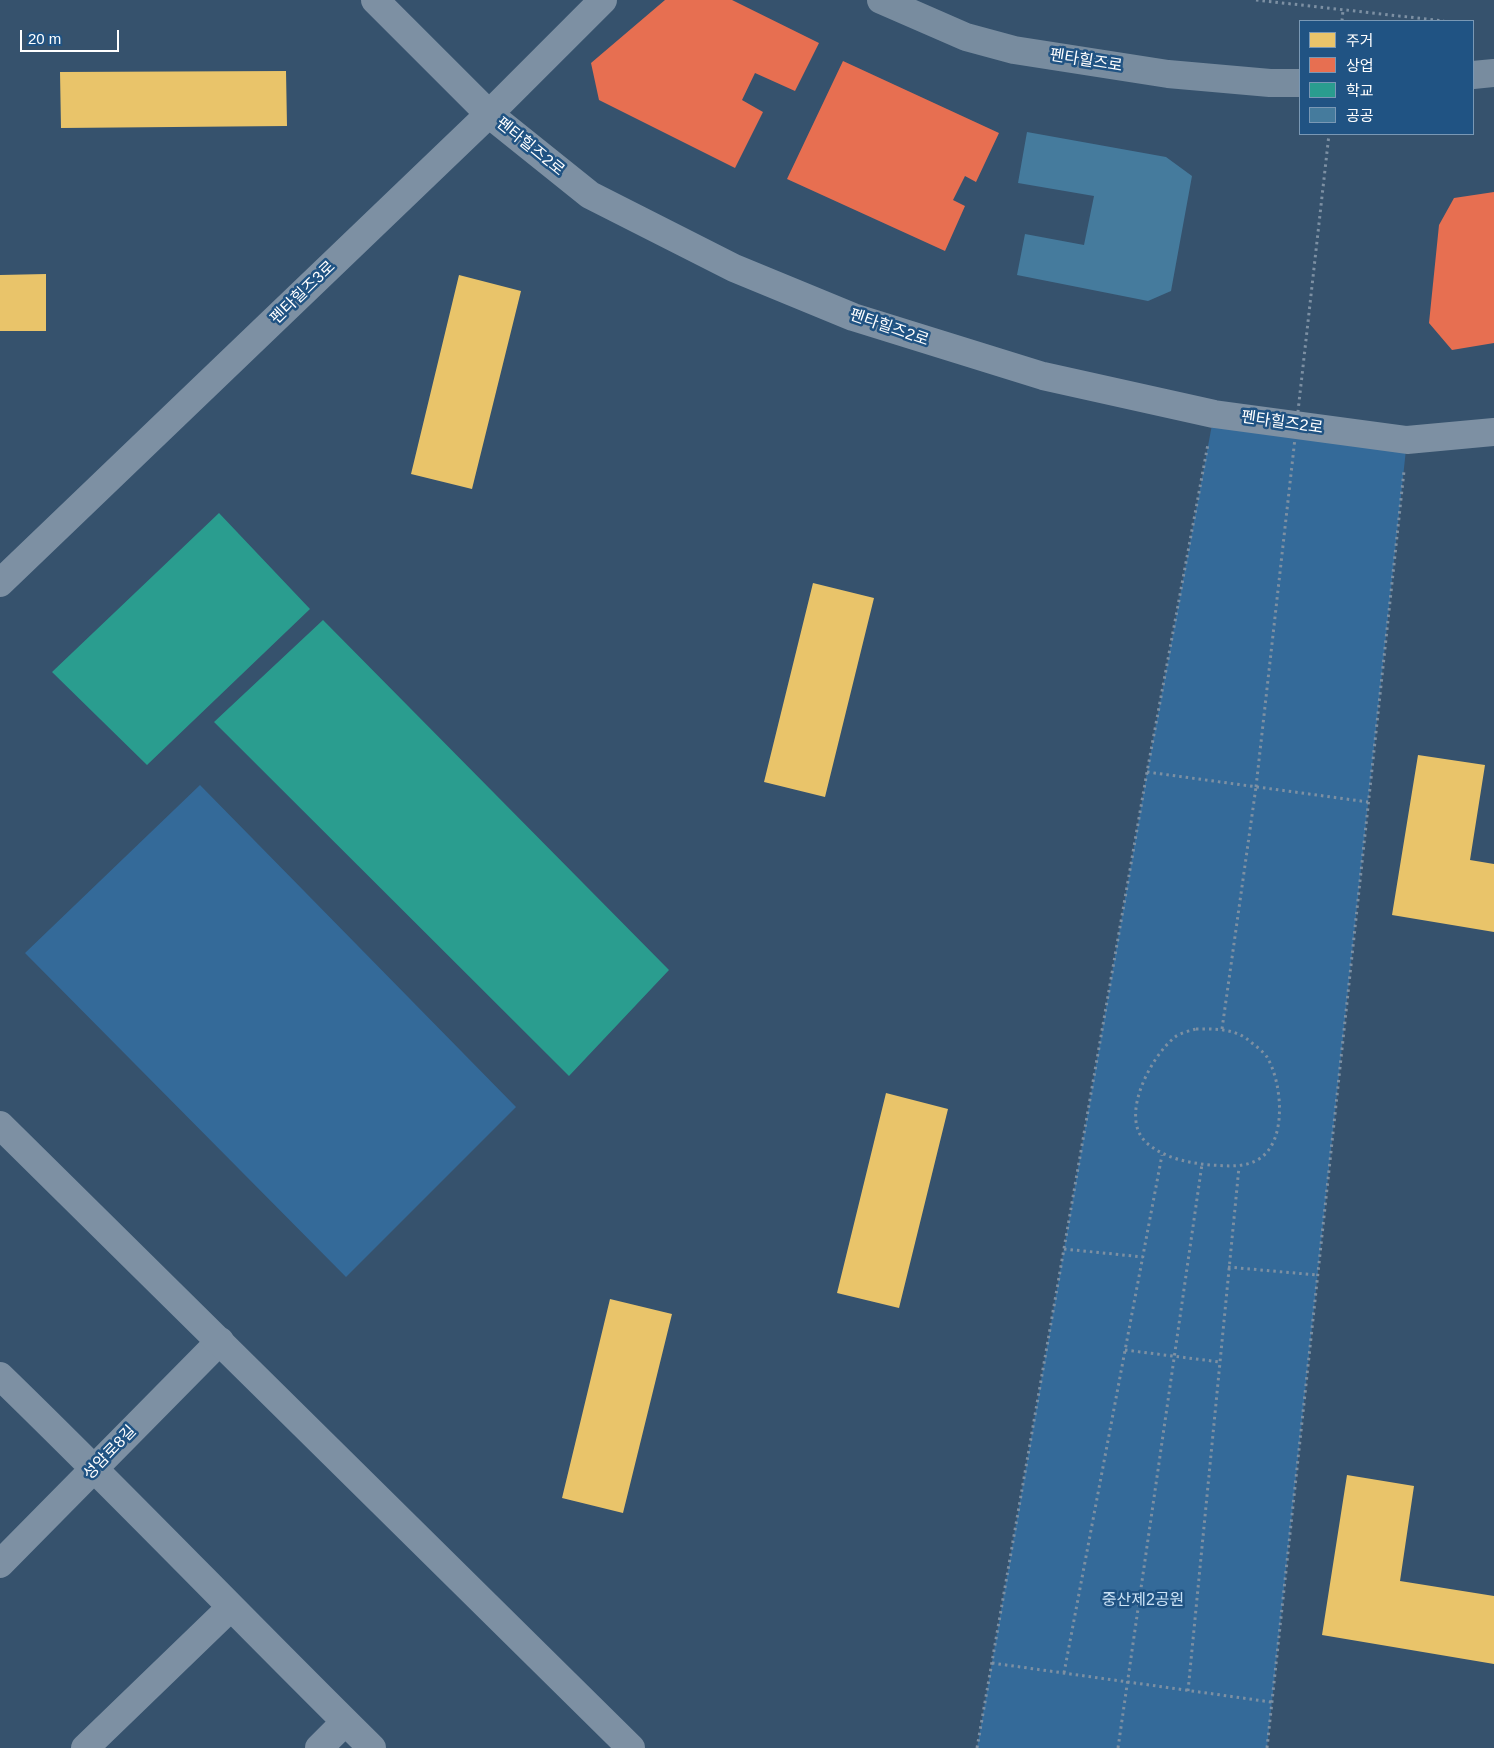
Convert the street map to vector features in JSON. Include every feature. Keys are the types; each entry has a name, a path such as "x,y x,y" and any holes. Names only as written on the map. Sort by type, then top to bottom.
{"main road":[{"name":"펜타힐즈로","path":"881,0 966,37 1014,50 1168,74 1270,83 1299,83"},
{"path":"1474,75 1494,73"}],"street":[{"name":"펜타힐즈2로","path":"374,0 489,114 590,195 734,268 853,317 1043,376 1214,414 1407,440 1494,432"},
{"name":"펜타힐즈3로","path":"0,583 489,114 603,0"},
{"path":"0,1125 631,1748"},
{"name":"성암로8길","path":"0,1564 220,1341"},
{"path":"0,1376 96,1468 230,1608 372,1748"},
{"path":"85,1748 230,1608"},
{"path":"318,1748 345,1722"}],"path":[{"path":"1256,0 1435,20"},
{"path":"1342,20 1343,10"},
{"path":"1222,1029 1256,787 1329,135"},
{"path":"978,1748 1147,772 1214,414"},
{"path":"1266,1748 1407,440"},
{"path":"1147,772 1368,802"},
{"path":"1196,1029 1222,1029 1245,1038 1266,1056 1278,1083 1280,1112 1274,1140 1260,1158 1239,1167 1202,1164 1162,1155 1143,1140 1137,1126 1136,1102 1144,1078 1155,1057 1176,1036 1196,1029"},
{"path":"1064,1673 1162,1155"},
{"path":"1118,1748 1202,1164"},
{"path":"1188,1691 1239,1167"},
{"path":"1064,1249 1142,1257"},
{"path":"1228,1267 1317,1275"},
{"path":"1125,1350 1220,1362"},
{"path":"992,1663 1271,1702"}],"green space":[{"name":"중산제2공원","path":"1214,414 1407,440 1267,1748 977,1748 1147,772"},
{"path":"200,785 516,1107 346,1277 25,953"}],"building: 주거":[{"path":"286,71 287,126 61,128 60,72"},
{"path":"46,274 46,331 0,331 0,275"},
{"path":"459,275 521,291 472,489 411,474"},
{"path":"813,583 874,598 825,797 764,782"},
{"path":"1418,755 1485,765 1470,860 1494,864 1494,932 1392,915"},
{"path":"886,1093 948,1109 899,1308 837,1293"},
{"path":"610,1299 672,1314 623,1513 562,1498"},
{"path":"1347,1475 1414,1486 1400,1581 1494,1596 1494,1664 1322,1635"}],"building: 상업":[{"path":"665,0 732,0 819,43 795,91 755,73 742,100 763,112 735,168 599,100 591,63"},
{"path":"843,61 999,133 976,182 965,176 953,200 965,206 945,251 787,179"},
{"path":"1494,192 1494,343 1452,350 1429,323 1439,225 1454,198"}],"building: 학교":[{"path":"219,513 310,609 147,765 52,672"},
{"path":"323,620 669,970 569,1076 214,722"}],"building: 공공":[{"path":"1027,132 1166,157 1192,176 1171,291 1148,301 1017,275 1025,234 1084,245 1094,196 1018,183"}]}
